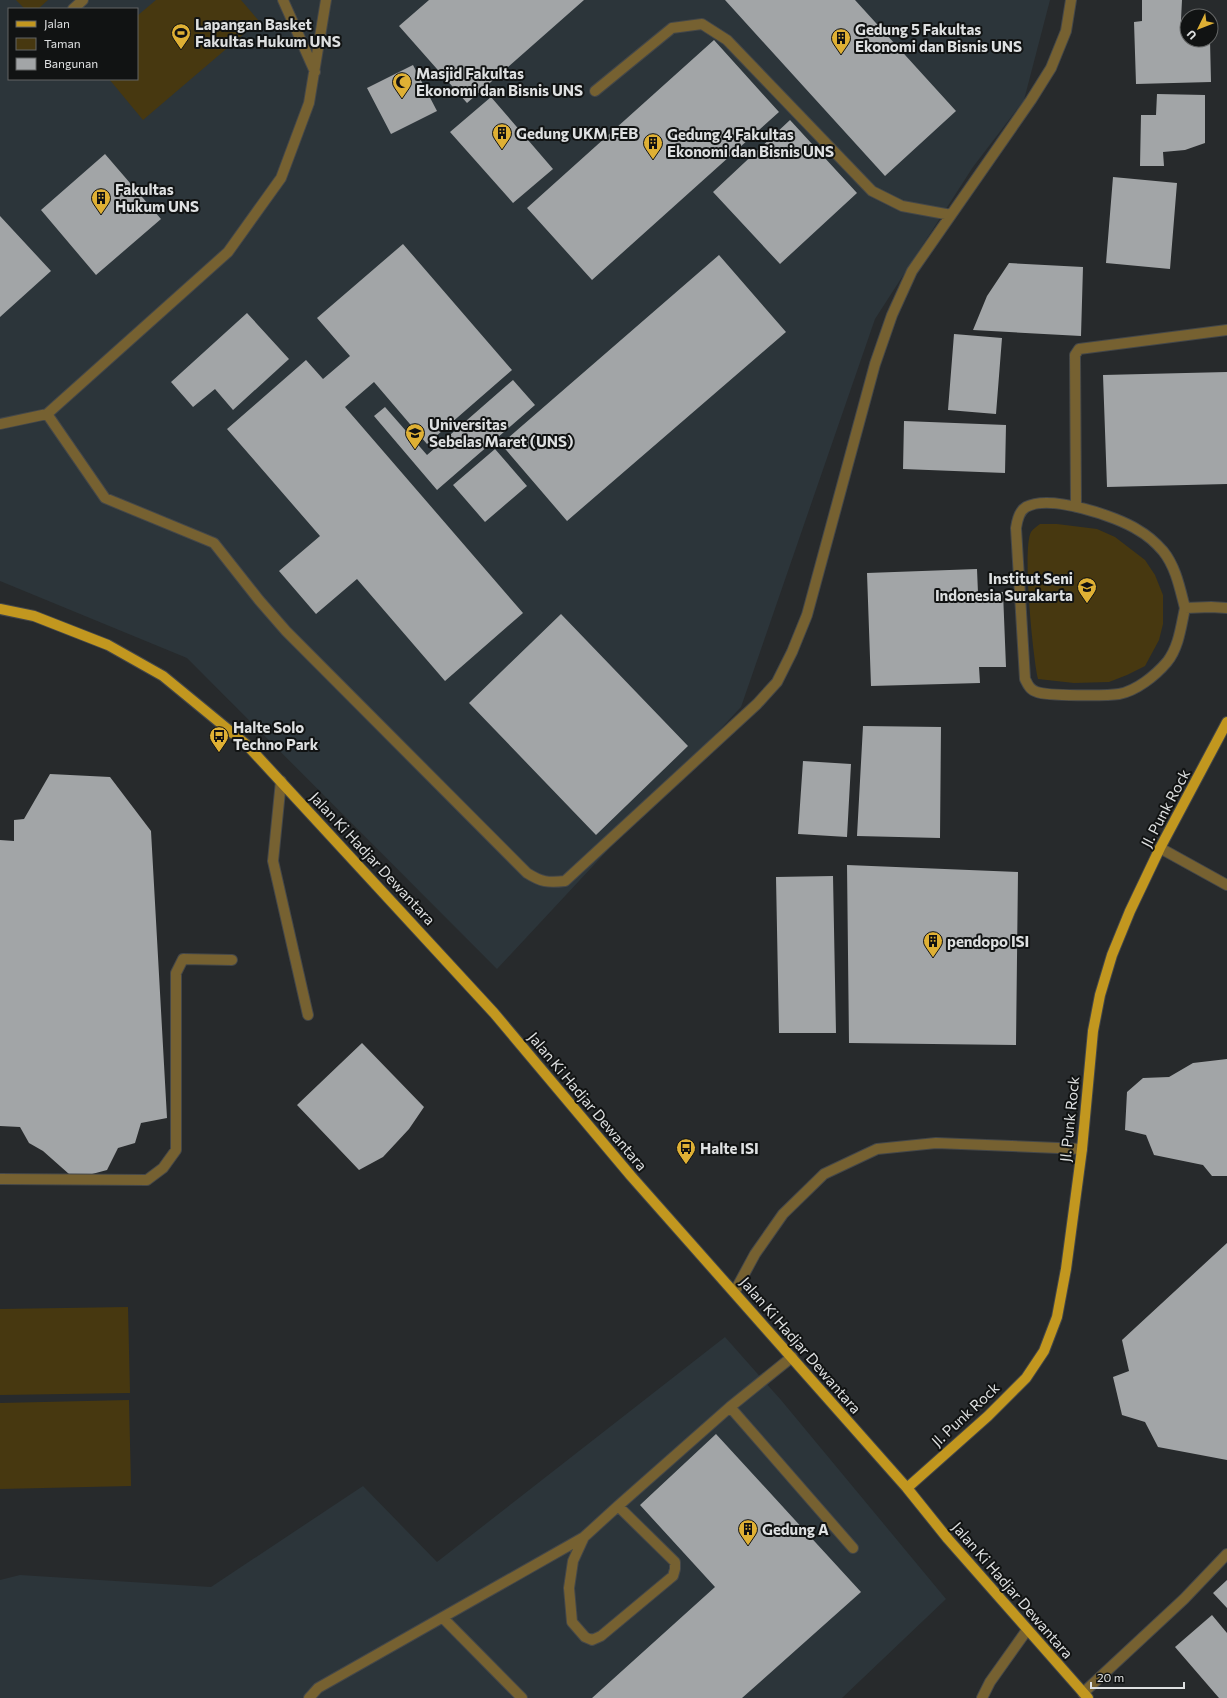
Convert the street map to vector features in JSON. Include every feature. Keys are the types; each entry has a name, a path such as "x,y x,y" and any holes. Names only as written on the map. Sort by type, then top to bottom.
{"main road":[{"name":"Jalan Ki Hadjar Dewantara","path":"0,609 34,616 108,645 163,676 247,745 282,781 494,1012 631,1176 735,1291 907,1488 948,1538 1085,1696"},
{"name":"Jl. Punk Rock","path":"907,1488 988,1416 1026,1378 1044,1351 1057,1317 1064,1276 1082,1149 1093,1031 1100,995 1112,955 1127,918 1160,848 1227,722"}],"street":[{"path":"74,8 83,0"},
{"path":"283,0 315,72"},
{"path":"0,424 47,414 228,252 281,178 309,103 326,0"},
{"path":"47,414 105,498 212,541 218,545 259,600 286,631 527,872 539,880 552,882 564,881 756,704 776,682 792,652 807,615 875,364 892,315 912,271 1031,100 1051,68 1066,31 1071,0"},
{"path":"596,91 672,28 702,24 726,40 872,190 902,206 951,215"},
{"path":"1076,507 1075,355 1080,349 1227,330"},
{"path":"1053,503 1076,507 1117,519 1137,530 1154,542 1163,551 1173,565 1185,608 1178,642 1167,662 1143,683 1119,694 1053,695 1037,693 1032,690 1025,679 1016,536 1017,520 1022,510 1033,505 1053,503"},
{"path":"1185,608 1227,608"},
{"path":"282,781 273,861 308,1015"},
{"path":"1160,848 1227,885"},
{"path":"0,1178 147,1180 163,1168 176,1150 176,973 183,959 232,960"},
{"path":"735,1291 755,1254 783,1214 824,1174 877,1149 936,1143 1082,1149"},
{"path":"310,1698 318,1688 584,1537 730,1407 792,1357"},
{"path":"730,1407 853,1548"},
{"path":"584,1537 573,1561 570,1588 572,1622 585,1637 592,1640 601,1636 673,1576 676,1569 675,1562 618,1506"},
{"path":"1085,1696 1184,1599 1227,1554"},
{"path":"443,1618 522,1698"},
{"path":"982,1698 990,1682 1027,1630"}],"shaded area":[{"name":"Universitas Sebelas Maret (UNS)","path":"0,0 1050,0 1024,100 973,167 875,319 741,707 497,969 187,658 0,581"},
{"path":"725,1337 781,1400 946,1599 842,1698 0,1698 0,1580 20,1575 211,1587 363,1486 437,1562"}],"green space":[{"path":"16,0 48,0 39,8 24,8"},
{"name":"Lapangan Basket Fakultas Hukum UNS","path":"156,0 241,0 259,21 143,120 110,80 138,80 138,15"},
{"path":"1040,524 1057,524 1097,529 1115,537 1145,560 1155,575 1163,595 1163,624 1159,640 1145,666 1109,682 1074,683 1038,679 1029,604 1028,559 1031,532"},
{"path":"128,1307 130,1393 0,1395 0,1309"},
{"path":"129,1400 131,1486 0,1489 0,1403"}],"building":[{"path":"429,0 584,0 467,103 399,26"},
{"name":"Gedung 5 Fakultas Ekonomi dan Bisnis UNS","path":"725,0 855,0 956,111 885,176"},
{"path":"1142,0 1182,0 1182,8 1179,8 1179,48 1210,48 1211,82 1136,84 1134,22 1142,21"},
{"name":"Gedung 4 Fakultas Ekonomi dan Bisnis UNS","path":"714,40 779,112 592,280 527,208"},
{"name":"Masjid Fakultas Ekonomi dan Bisnis UNS","path":"413,65 437,111 391,134 367,88"},
{"path":"1157,94 1205,95 1205,143 1185,150 1163,152 1164,166 1140,166 1141,115 1156,115"},
{"name":"Gedung UKM FEB","path":"491,97 553,169 513,203 450,132"},
{"path":"790,120 857,193 780,264 713,192"},
{"name":"Fakultas Hukum UNS","path":"105,154 161,219 96,275 41,210"},
{"path":"1113,177 1177,183 1170,269 1106,263"},
{"path":"0,216 51,271 0,317"},
{"path":"403,244 512,370 427,444 374,382 345,407 523,613 445,681 357,579 316,614 279,571 320,536 227,429 306,360 323,379 350,356 317,318"},
{"path":"719,255 786,332 567,521 501,444"},
{"path":"1009,263 1083,267 1081,336 973,330 987,296"},
{"path":"247,313 289,359 233,410 215,389 193,407 171,382"},
{"path":"954,334 1002,338 996,414 948,410"},
{"path":"1227,372 1227,484 1107,487 1103,375"},
{"path":"513,380 535,405 437,490 374,416 385,407 427,455"},
{"path":"904,421 1006,425 1005,473 903,469"},
{"path":"495,449 527,486 485,522 453,485"},
{"path":"977,569 978,593 1003,592 1006,667 979,667 980,683 871,686 867,573"},
{"path":"561,614 688,746 596,835 469,703"},
{"path":"863,726 941,727 940,838 857,836"},
{"path":"803,761 851,764 847,837 798,834"},
{"path":"50,774 110,777 151,831 167,1118 141,1123 135,1143 118,1148 107,1170 81,1177 69,1174 43,1151 29,1143 20,1127 0,1126 0,840 14,841 14,820 24,819"},
{"name":"pendopo ISI","path":"847,865 1018,872 1016,1045 849,1043"},
{"path":"833,876 836,1033 779,1033 776,877"},
{"path":"362,1043 424,1107 409,1129 383,1157 359,1170 297,1105"},
{"path":"1227,1059 1227,1176 1212,1176 1203,1165 1154,1155 1146,1135 1125,1130 1127,1092 1143,1078 1169,1077 1193,1063"},
{"path":"1227,1243 1227,1460 1158,1447 1145,1422 1122,1415 1113,1377 1129,1371 1122,1340"},
{"name":"Gedung A","path":"716,1434 861,1592 742,1698 592,1698 715,1587 640,1505"},
{"path":"1227,1580 1227,1608 1213,1593"},
{"path":"1212,1615 1227,1633 1227,1698 1219,1698 1175,1647"}],"place":[{"name":"Lapangan Basket Fakultas Hukum UNS","path":"181,50"},
{"name":"Gedung 5 Fakultas Ekonomi dan Bisnis UNS","path":"841,55"},
{"name":"Masjid Fakultas Ekonomi dan Bisnis UNS","path":"402,99"},
{"name":"Gedung UKM FEB","path":"502,150"},
{"name":"Gedung 4 Fakultas Ekonomi dan Bisnis UNS","path":"653,160"},
{"name":"Fakultas Hukum UNS","path":"101,215"},
{"name":"Universitas Sebelas Maret (UNS)","path":"415,450"},
{"name":"Institut Seni Indonesia Surakarta","path":"1087,604"},
{"name":"Halte Solo Techno Park","path":"219,753"},
{"name":"pendopo ISI","path":"933,958"},
{"name":"Halte ISI","path":"686,1165"},
{"name":"Gedung A","path":"748,1546"}]}
